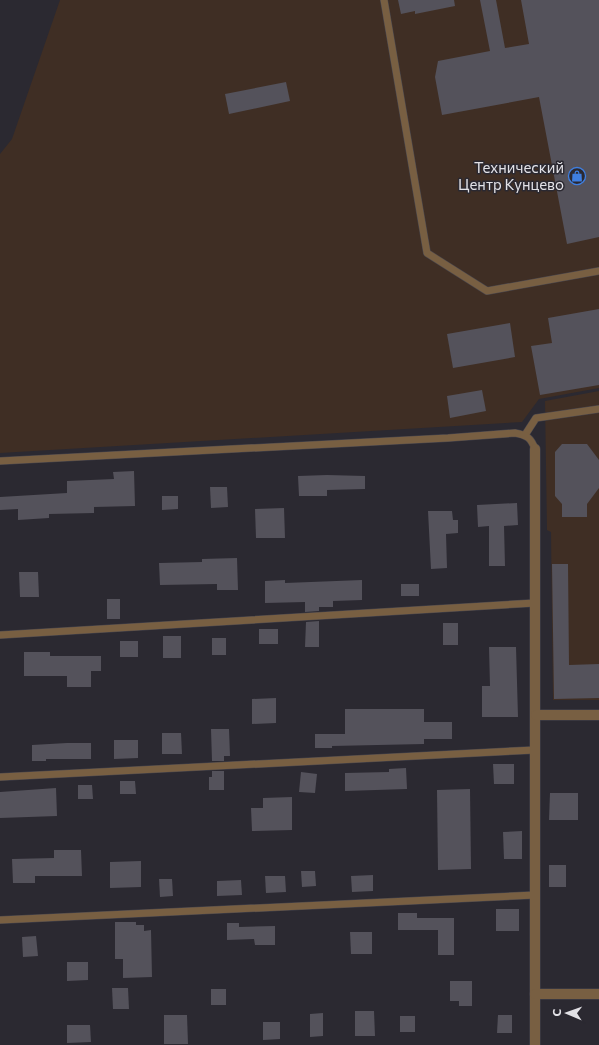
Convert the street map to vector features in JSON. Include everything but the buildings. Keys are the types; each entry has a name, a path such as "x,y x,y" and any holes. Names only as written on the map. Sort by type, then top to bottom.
{"street":[{"path":"535,449 535,1045"},
{"path":"536,715 599,715"},
{"path":"535,994 599,994"}],"lane":[{"path":"384,0 428,253 487,291 599,271"},
{"path":"526,435 536,418 599,409"},
{"path":"0,461 515,433 526,435 532,441 535,449"},
{"path":"0,635 535,603"},
{"path":"0,777 536,750"},
{"path":"0,920 535,895"}],"shaded area":[{"path":"60,0 599,0 599,388 539,399 522,422 0,453 0,154 12,139"},
{"path":"599,391 599,700 553,700 551,532 547,530 545,401"}],"place":[{"name":"Технический Центр Кунцево","path":"577,176"}]}
